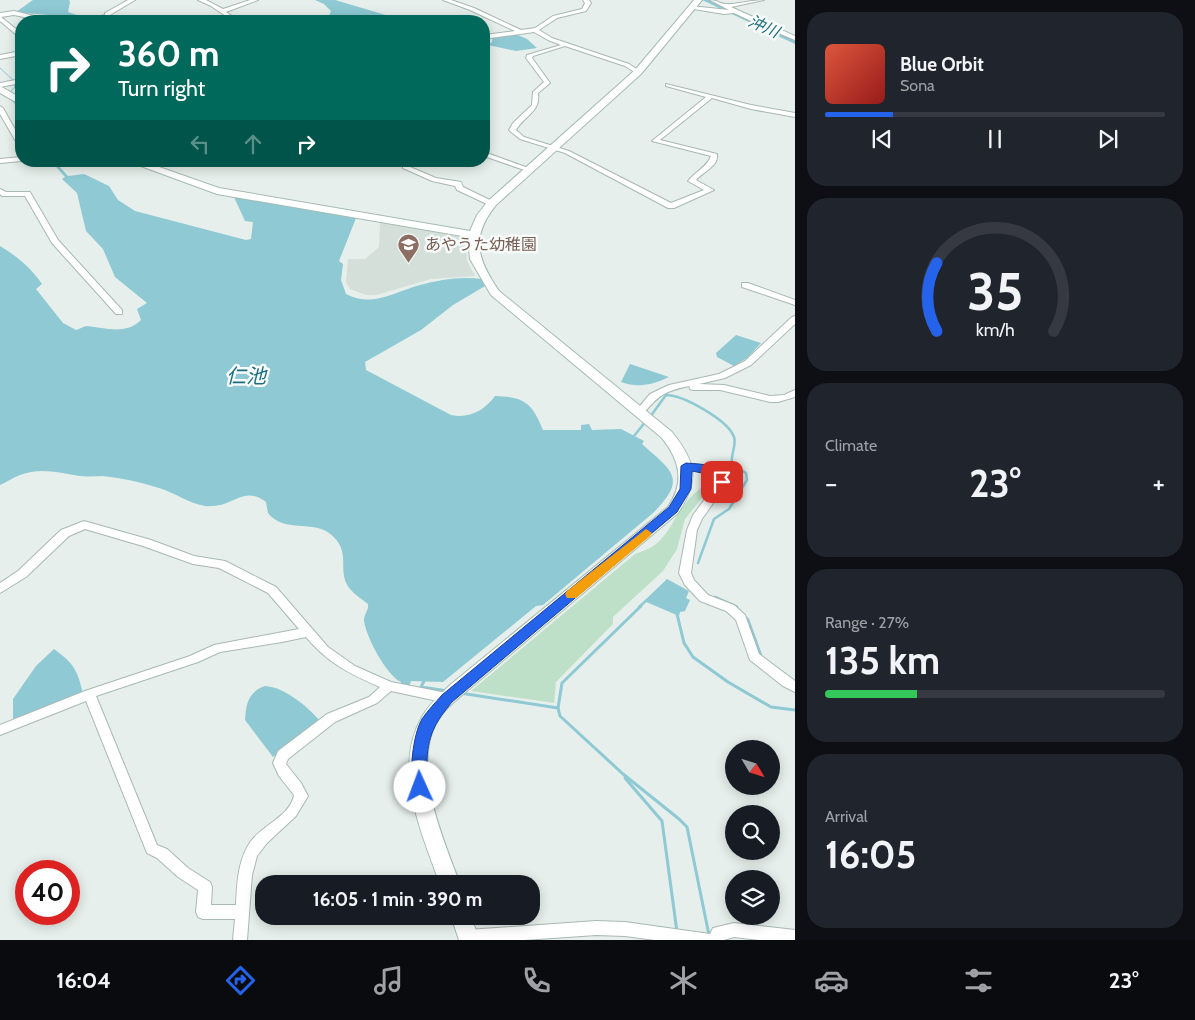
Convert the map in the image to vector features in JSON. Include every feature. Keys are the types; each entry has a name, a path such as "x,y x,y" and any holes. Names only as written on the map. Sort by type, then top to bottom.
{"street":[{"path":"108,15 132,0"},
{"path":"201,0 228,15"},
{"path":"223,11 256,0"},
{"path":"446,0 485,15"},
{"path":"490,36 534,30 545,26 555,17 584,10 588,2 586,0"},
{"path":"713,0 730,10 795,38"},
{"path":"447,875 426,815 420,787 422,738 428,722 452,694 673,510 686,489 686,466 677,446 645,416 495,294 475,259 473,235 483,213 492,202 529,170 545,146 638,72 694,4 730,10 760,0"},
{"path":"0,16 19,15"},
{"path":"0,16 15,30"},
{"path":"490,18 520,32"},
{"path":"534,30 550,39 627,65 638,72"},
{"path":"562,46 530,55 529,58 547,83 535,93 537,100 534,109 513,126 512,130 522,138 567,152 604,170 619,181 671,206 710,190 692,181 698,172 711,165 716,155 655,141 711,96"},
{"path":"0,57 15,54"},
{"path":"0,85 15,82"},
{"path":"668,86 751,107 795,115"},
{"path":"0,90 15,99"},
{"path":"0,108 15,134"},
{"path":"490,156 529,170"},
{"path":"0,161 15,160"},
{"path":"149,167 217,191 473,235"},
{"path":"407,167 405,168 434,180 458,184 460,188 492,202"},
{"path":"0,191 5,194 27,194 55,241 119,312"},
{"path":"745,285 795,303"},
{"path":"645,416 653,396 672,387 722,376 738,369 748,363 795,319"},
{"path":"672,387 728,389 755,397 779,400 795,393"},
{"path":"686,466 710,470 716,473 722,482 697,518 692,530 685,573 689,582 704,598 738,612 742,618 754,657 795,687"},
{"path":"0,589 22,574 65,533 84,525 147,543 193,560 221,564 272,590 286,604 307,632 333,658 351,669 389,686 452,694"},
{"path":"0,730 90,694 194,659 218,648 307,632"},
{"path":"240,940 245,876 250,854 260,839 298,805 301,796 297,786 282,771 280,763 283,755 331,718 373,700 389,686"},
{"path":"90,694 152,850 160,851 189,877 197,880 205,887 203,912 243,912"},
{"path":"464,925 469,938 596,928 707,940"},
{"path":"717,940 718,933 734,930 795,937"}],"shaded area":[{"path":"380,222 461,237 465,241 467,261 475,276 431,279 376,295 366,295 350,289 346,282 348,259 365,259 379,247"}],"green space":[{"path":"703,474 713,479 714,483 685,519 677,549 663,571 613,617 613,624 556,682 554,703 471,691 635,554 656,544 669,529 690,497 705,483 707,477"}],"water":[{"path":"33,0 69,0 68,12 77,15 47,15 16,12"},
{"path":"315,0 335,0 386,15 329,15 331,11 324,4"},
{"path":"513,33 527,39 537,48 516,51 490,45 493,36"},
{"name":"仁池","path":"56,167 60,167 68,176 84,174 109,186 118,200 135,211 246,240 251,239 253,222 245,221 234,197 356,218 339,261 343,264 341,280 346,294 356,298 374,299 442,280 458,278 481,279 485,286 453,305 421,330 365,362 366,370 451,415 464,416 476,412 495,396 514,398 526,403 535,413 543,430 581,430 581,425 589,424 592,430 621,429 644,441 642,444 668,468 673,483 670,491 653,513 543,605 536,606 443,682 411,681 409,687 400,685 401,682 389,672 372,644 364,619 368,604 350,589 346,582 343,554 336,540 322,529 290,525 274,519 268,513 266,502 258,497 244,496 223,504 205,506 145,484 103,476 83,476 42,471 20,475 0,485 0,246 18,258 33,272 42,284 36,289 63,323 76,330 87,326 108,329 129,328 141,320 137,309 147,303 115,277 103,249 86,231 77,193 62,179 65,177"},
{"path":"736,335 761,343 747,358 734,366 717,357 716,353"},
{"path":"630,364 669,377 645,385 621,382"},
{"path":"667,579 689,591 686,598 690,600 685,611 680,612 679,616 644,601"},
{"path":"54,649 74,668 83,694 13,719 13,699 36,666"},
{"path":"265,686 280,690 295,698 319,720 273,757 245,720 246,709 251,695"}],"waterway":[{"name":"沖川","path":"706,0 795,41"},
{"path":"0,68 14,81"},
{"path":"11,91 15,87 14,83"},
{"path":"10,98 15,103"},
{"path":"650,417 666,395 683,399 704,410 730,430 735,440 732,464 746,473 747,480 729,509 714,519 698,563"},
{"path":"634,436 646,421"},
{"path":"715,597 735,606"},
{"path":"639,607 647,600"},
{"path":"558,708 562,683 641,606"},
{"path":"735,606 748,620 761,656"},
{"path":"677,614 684,643 693,657 728,682 771,707 795,710"},
{"path":"424,681 421,687 448,691"},
{"path":"460,693 558,708"},
{"path":"558,708 560,716 623,774 687,827 710,940"},
{"path":"625,778 662,821 677,932"}],"slow traffic":[{"path":"572,594 646,533"}],"place":[{"name":"あやうた幼稚園","path":"409,263"}],"route":[{"path":"420,787 422,738 428,722 447,698 673,510 686,489 686,466 710,470 716,473 722,482"}]}
